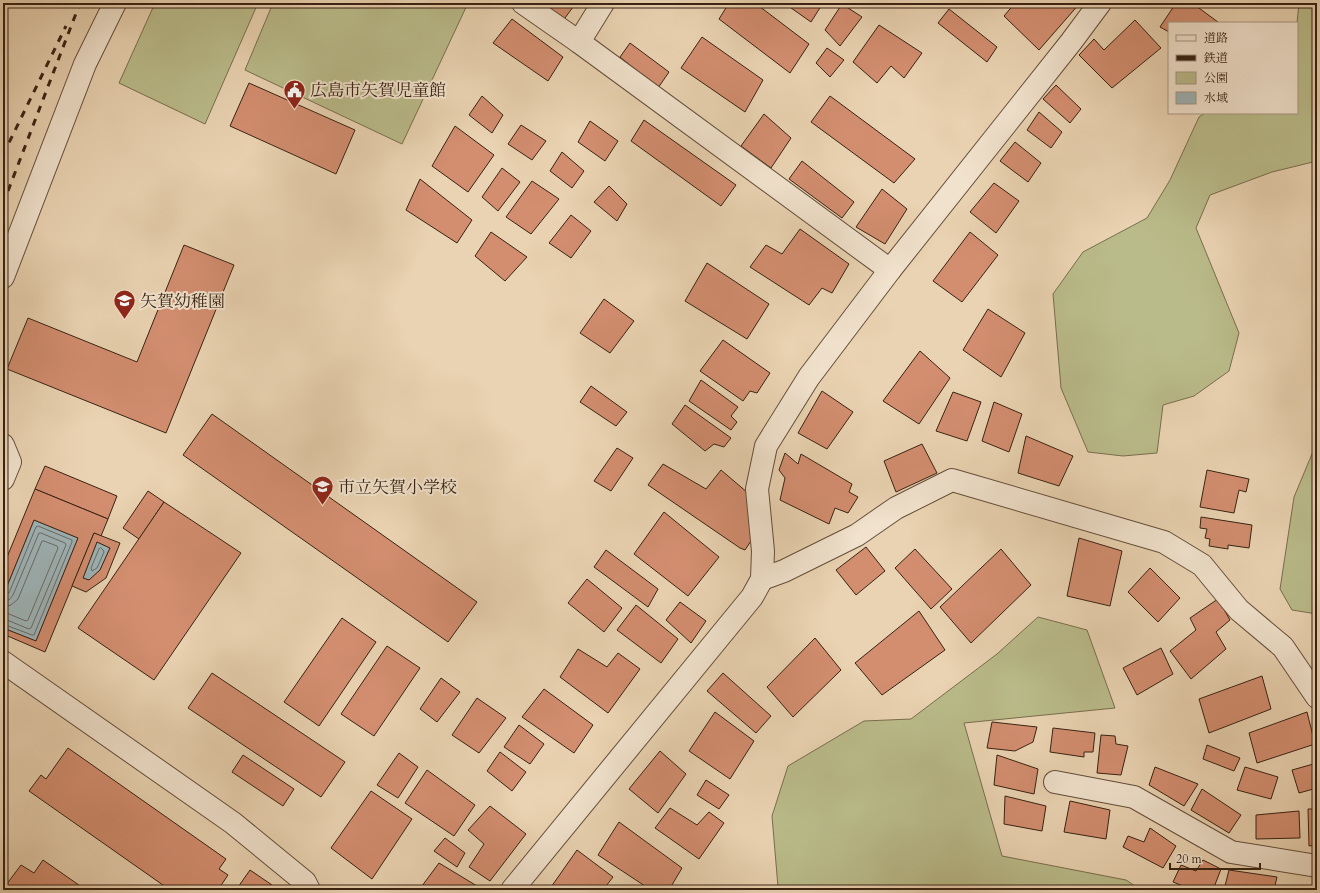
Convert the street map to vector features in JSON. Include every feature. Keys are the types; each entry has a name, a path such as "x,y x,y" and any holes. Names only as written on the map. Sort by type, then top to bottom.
{"street":[{"path":"3,277 85,64 115,3"},
{"path":"522,3 580,42 890,270"},
{"path":"580,42 603,3"},
{"path":"512,890 752,597 762,579 763,551 757,489 766,446 808,377 890,270 1071,42 1100,3"},
{"path":"3,445 10,462 3,479"},
{"path":"762,579 784,571 857,535 896,508 952,480 1156,540 1170,546 1202,565 1239,610 1283,647 1317,697"},
{"path":"3,662 233,823 305,882 309,890"},
{"path":"1055,782 1134,797 1231,852 1317,866"}],"green space":[{"path":"155,3 258,3 205,124 119,83"},
{"path":"273,3 468,3 402,144 245,70"},
{"path":"1299,3 1317,3 1317,161 1272,172 1210,195 1196,228 1239,333 1229,371 1194,396 1163,405 1157,453 1123,456 1088,452 1061,388 1053,294 1083,252 1147,218 1170,180 1199,117 1204,114 1298,114 1297,22"},
{"path":"1317,442 1317,614 1292,610 1280,589 1294,497"},
{"path":"1038,617 1087,630 1115,708 964,723 1002,856 1126,880 1141,890 780,890 778,887 772,816 788,766 864,721 911,719 997,654"}],"water":[{"path":"34,520 78,538 36,641 3,628 3,596"},
{"path":"97,542 110,548 100,570 89,580 83,578"}],"building":[{"path":"544,3 576,3 562,22 540,7"},
{"path":"729,3 755,3 809,44 790,73 719,19"},
{"path":"784,3 823,3 811,22"},
{"path":"1015,3 1080,3 1039,50 1004,16"},
{"path":"1176,3 1192,3 1218,22 1168,22 1168,31 1160,27"},
{"path":"842,4 862,17 840,46 825,30"},
{"path":"949,9 997,47 987,62 938,23"},
{"path":"512,19 563,57 548,81 493,43"},
{"path":"1135,20 1161,48 1112,88 1079,55 1094,39 1104,50"},
{"path":"879,25 922,53 904,78 891,66 877,83 853,62"},
{"path":"702,37 763,80 745,112 681,68"},
{"path":"630,43 669,72 658,88 620,57"},
{"path":"827,48 844,60 830,77 816,63"},
{"path":"249,83 355,130 336,174 230,126"},
{"path":"1056,85 1081,109 1070,123 1043,99"},
{"path":"482,96 503,115 492,133 469,115"},
{"path":"830,96 915,159 894,183 811,122"},
{"path":"1039,112 1062,132 1051,148 1027,130"},
{"path":"764,114 791,138 771,168 741,146"},
{"path":"644,120 736,185 721,206 631,141"},
{"path":"590,121 618,141 605,161 578,142"},
{"path":"521,125 546,141 532,160 508,144"},
{"path":"455,126 494,155 468,192 432,166"},
{"path":"1015,142 1041,163 1028,182 1000,161"},
{"path":"562,152 584,171 572,188 550,171"},
{"path":"802,161 854,202 842,218 789,179"},
{"path":"502,168 520,182 498,211 482,197"},
{"path":"420,179 472,220 457,243 406,210"},
{"path":"532,181 559,199 531,234 506,217"},
{"path":"994,183 1019,201 996,233 970,212"},
{"path":"609,186 627,204 617,221 594,202"},
{"path":"882,189 907,209 885,244 856,227"},
{"path":"571,215 591,231 571,258 549,243"},
{"path":"800,229 849,264 832,293 822,288 809,305 750,267 766,245 782,254"},
{"path":"491,232 527,257 505,281 475,256"},
{"path":"970,232 998,255 962,302 933,281"},
{"path":"184,245 234,265 166,433 7,369 28,318 137,362"},
{"path":"707,263 769,304 747,339 685,301"},
{"path":"604,299 634,321 610,353 580,333"},
{"path":"988,309 1025,333 1001,377 963,350"},
{"path":"723,340 770,373 757,393 750,391 743,401 700,371"},
{"path":"920,351 950,378 919,424 883,401"},
{"path":"701,380 738,407 731,416 737,422 731,430 689,401"},
{"path":"591,386 627,412 616,426 580,402"},
{"path":"822,391 853,412 827,449 798,433"},
{"path":"953,392 981,402 967,441 936,431"},
{"path":"994,402 1022,414 1009,452 982,441"},
{"path":"685,405 731,438 724,447 714,444 705,451 672,424"},
{"path":"212,414 477,602 448,642 183,455"},
{"path":"1026,436 1073,456 1059,486 1018,473"},
{"path":"922,444 937,473 896,492 884,461"},
{"path":"617,448 633,458 611,491 594,481"},
{"path":"785,453 798,464 801,454 852,484 849,492 858,497 848,513 835,508 829,524 780,500 785,478 779,470"},
{"path":"663,464 706,489 721,470 748,493 753,538 745,550 648,485"},
{"path":"45,466 117,496 108,519 35,489"},
{"path":"1207,470 1249,479 1246,492 1239,490 1234,513 1200,507"},
{"path":"35,489 108,519 101,536 94,533 45,652 3,634 3,628 36,641 78,538 34,520 3,596 3,567"},
{"path":"148,491 164,502 139,539 123,528"},
{"path":"164,502 241,553 154,680 78,628"},
{"path":"664,512 719,557 688,596 634,554"},
{"path":"1201,517 1252,525 1249,548 1228,545 1228,549 1209,546 1210,539 1205,538 1207,529 1200,528"},
{"path":"94,533 120,543 106,578 86,592 72,586","holes":["97,542 110,548 100,570 89,580 83,578"]},
{"path":"1079,538 1122,551 1110,606 1067,596"},
{"path":"866,547 885,571 856,595 836,570"},
{"path":"915,549 952,589 931,609 895,568"},
{"path":"1001,549 1031,585 971,643 940,607"},
{"path":"606,550 658,589 648,607 594,567"},
{"path":"1150,568 1180,598 1158,622 1128,592"},
{"path":"587,579 622,608 604,632 568,603"},
{"path":"1218,599 1230,620 1216,632 1226,649 1191,679 1170,651 1196,630 1190,618"},
{"path":"680,602 706,621 691,643 666,620"},
{"path":"636,605 678,639 661,663 617,630"},
{"path":"919,611 945,650 882,695 855,663"},
{"path":"342,618 376,642 319,726 284,702"},
{"path":"815,638 841,670 793,717 767,687"},
{"path":"387,646 420,668 374,736 341,714"},
{"path":"1161,648 1173,674 1137,695 1123,668"},
{"path":"578,649 607,667 618,653 640,669 608,713 560,677"},
{"path":"212,673 345,762 321,797 188,708"},
{"path":"723,673 771,716 756,733 707,691"},
{"path":"1262,676 1271,709 1209,733 1199,699"},
{"path":"441,678 460,692 437,722 420,709"},
{"path":"544,689 593,725 574,753 522,717"},
{"path":"477,698 506,718 479,753 452,735"},
{"path":"715,712 754,741 730,779 689,751"},
{"path":"1307,712 1315,744 1257,763 1249,733"},
{"path":"992,722 1037,727 1033,742 1015,751 987,748"},
{"path":"519,725 544,744 530,764 504,747"},
{"path":"1053,728 1095,733 1093,752 1084,752 1084,757 1050,752"},
{"path":"1101,735 1115,736 1116,744 1128,746 1121,775 1097,773"},
{"path":"1207,745 1240,758 1234,771 1203,759"},
{"path":"68,748 226,859 219,869 228,875 218,890 170,890 29,791 41,775 46,779"},
{"path":"660,751 686,774 658,813 629,789"},
{"path":"500,752 526,772 512,791 487,771"},
{"path":"399,753 418,767 398,798 377,785"},
{"path":"243,755 294,789 283,806 232,772"},
{"path":"997,755 1038,769 1034,794 994,785"},
{"path":"1317,763 1317,788 1299,793 1292,770"},
{"path":"1155,767 1198,784 1184,806 1149,785"},
{"path":"1245,767 1278,777 1271,799 1237,790"},
{"path":"427,770 475,805 454,836 405,803"},
{"path":"706,780 729,795 719,809 697,795"},
{"path":"1202,789 1241,815 1229,833 1191,810"},
{"path":"371,791 412,819 372,879 331,848"},
{"path":"1005,796 1046,806 1042,831 1004,824"},
{"path":"1070,801 1110,810 1106,839 1064,832"},
{"path":"490,806 526,834 490,881 469,867 484,844 468,830"},
{"path":"670,808 697,825 709,812 724,823 699,859 655,828"},
{"path":"1308,809 1317,809 1317,845 1309,846"},
{"path":"1299,811 1300,838 1256,839 1256,815"},
{"path":"619,822 682,868 669,890 651,890 598,855"},
{"path":"1150,828 1176,846 1163,868 1123,847 1128,836 1144,842"},
{"path":"445,838 465,853 457,867 434,851"},
{"path":"577,850 613,877 603,890 549,890"},
{"path":"43,860 86,890 14,890 6,885 21,865 34,873"},
{"path":"1203,860 1221,869 1213,890 1193,890 1173,882 1181,865 1196,871"},
{"path":"439,863 477,886 474,890 419,890"},
{"path":"250,870 272,885 269,890 236,890"},
{"path":"1229,870 1277,877 1274,890 1259,888 1254,890 1224,890"}],"railway":[{"path":"3,204 80,3"},
{"path":"3,155 66,26"}],"place":[{"name":"広島市矢賀児童館","path":"295,110"},
{"name":"矢賀幼稚園","path":"124,320"},
{"name":"市立矢賀小学校","path":"322,506"}]}
